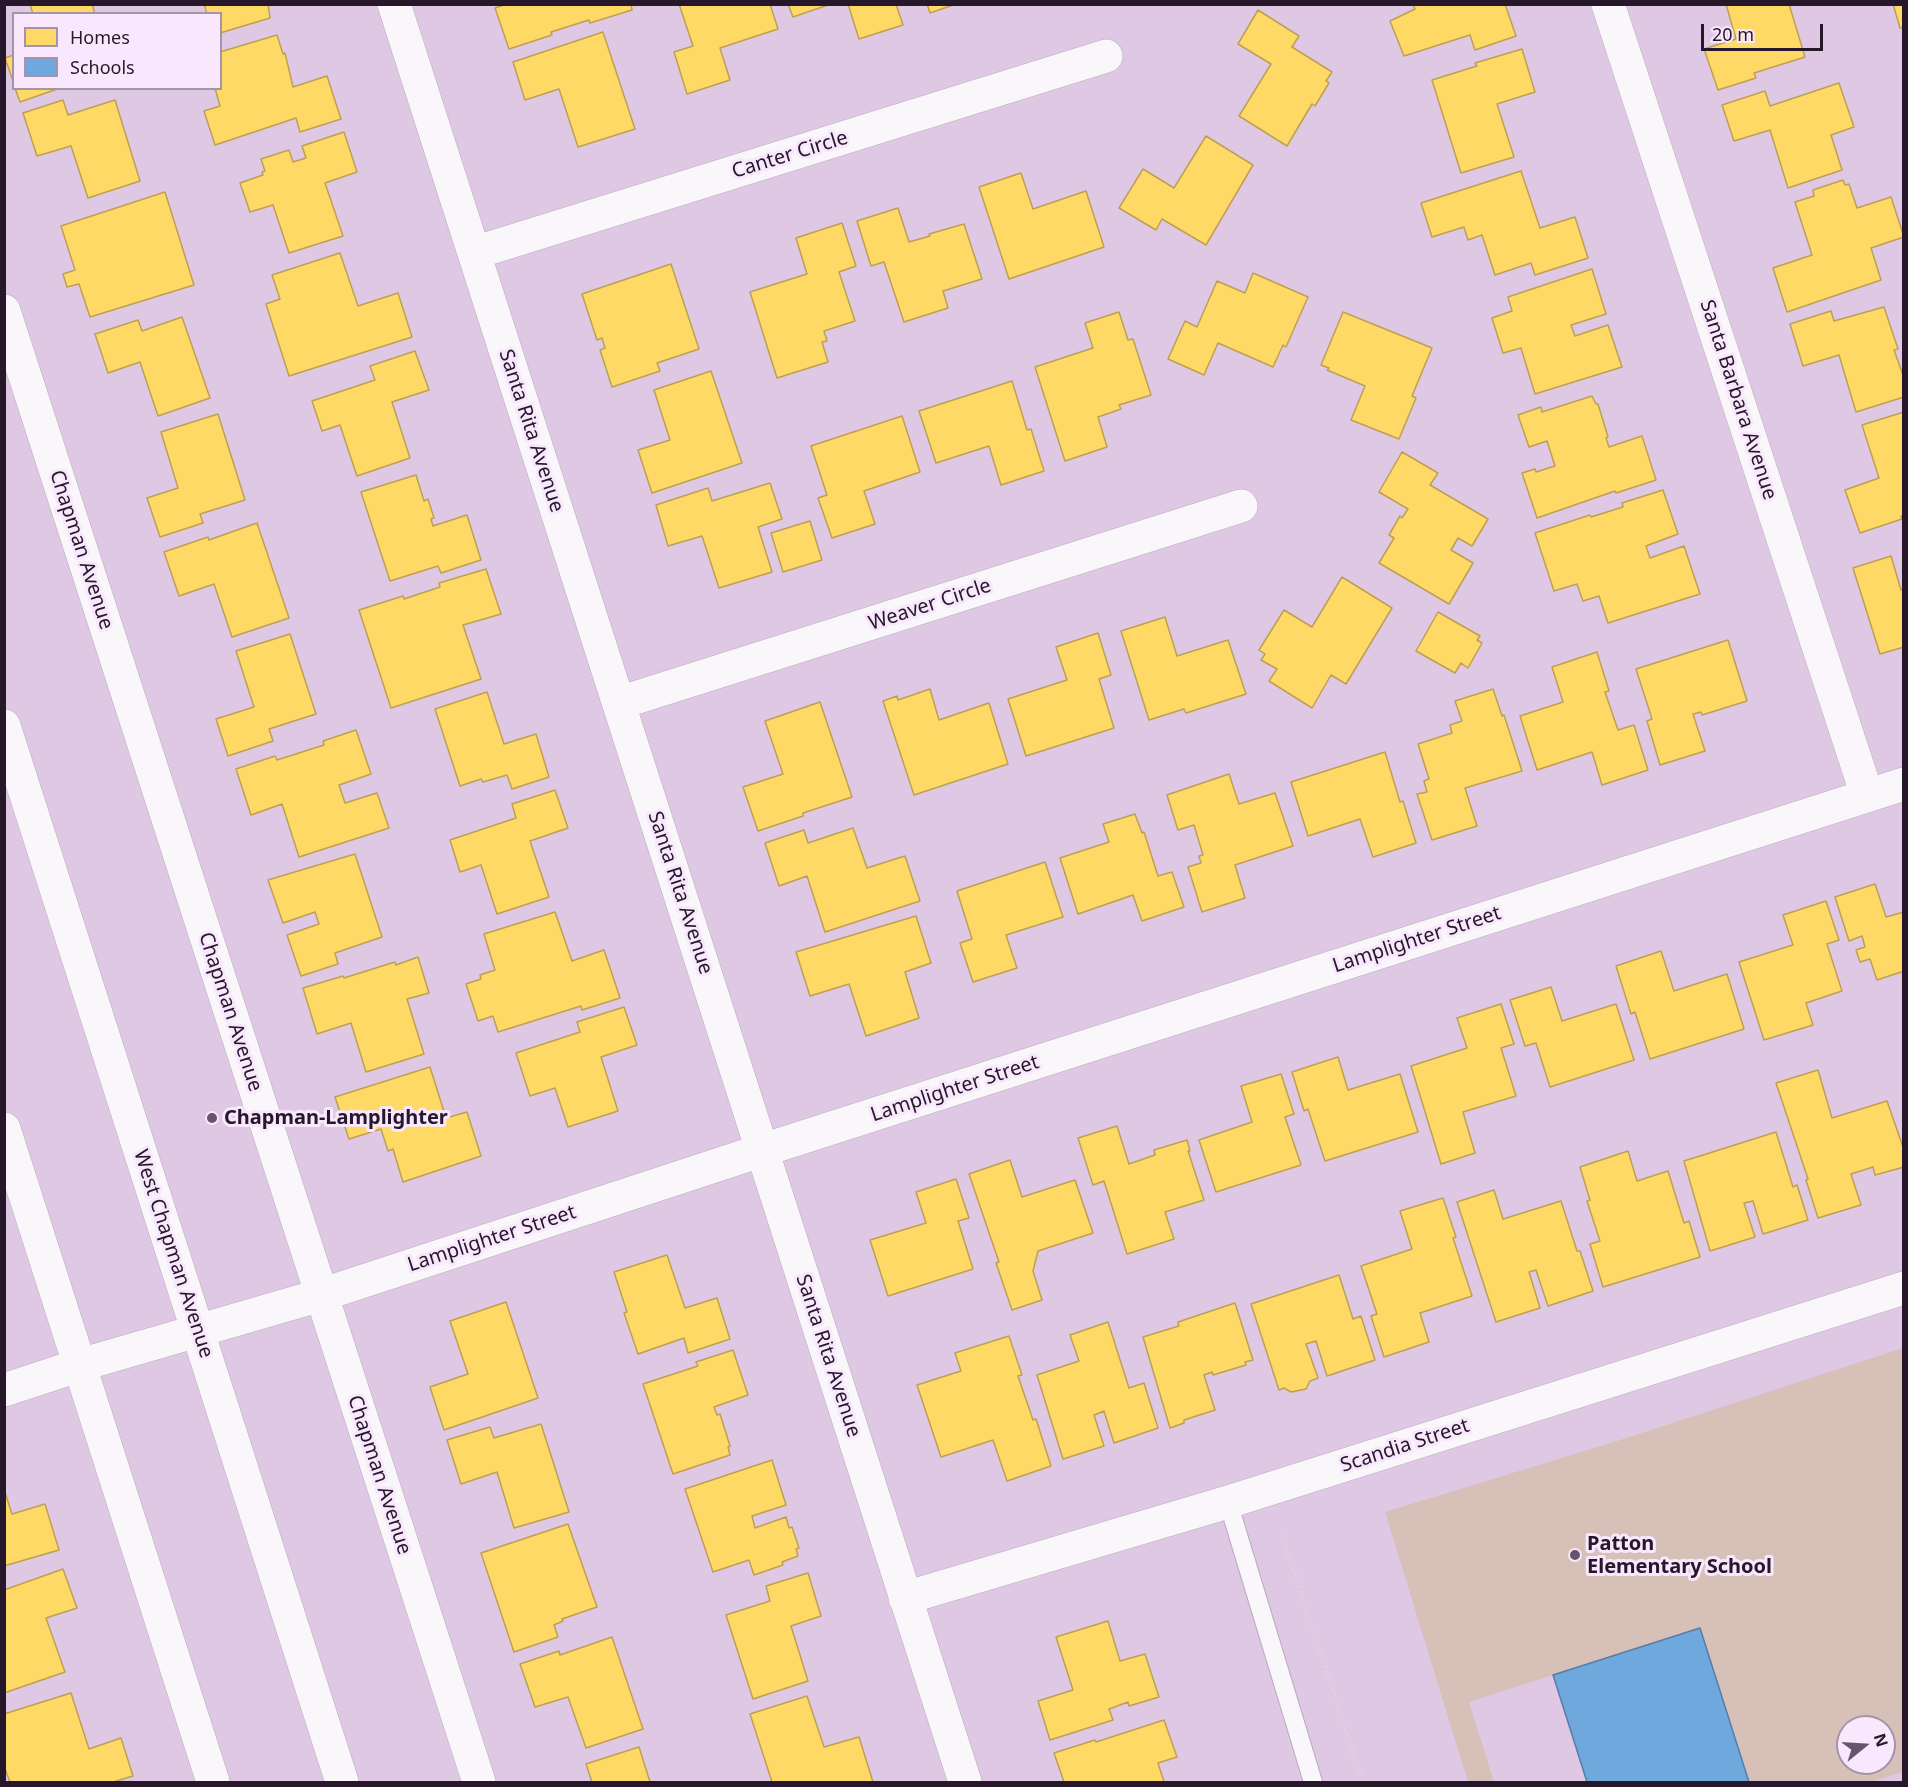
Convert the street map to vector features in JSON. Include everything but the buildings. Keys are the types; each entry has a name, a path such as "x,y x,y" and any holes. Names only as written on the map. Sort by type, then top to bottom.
{"street":[{"name":"Santa Rita Avenue","path":"394,4 964,1782"},
{"name":"Santa Barbara Avenue","path":"1608,4 1867,795"},
{"name":"Canter Circle","path":"474,253 1106,56"},
{"name":"Chapman Avenue","path":"4,311 478,1782"},
{"name":"Weaver Circle","path":"619,703 1241,506"},
{"name":"West Chapman Avenue","path":"4,726 342,1782"},
{"name":"Lamplighter Street","path":"4,1390 80,1365 321,1294 1904,784"},
{"path":"4,1129 213,1782"},
{"name":"Scandia Street","path":"905,1598 1228,1502 1904,1288"}],"lane":[{"path":"1228,1502 1313,1782"}],"path":[{"path":"1281,1534 1363,1782"}],"shaded area":[{"name":"Patton Elementary School","path":"1903,1348 1903,1772 1896,1774 1896,1715 1836,1715 1836,1775 1893,1775 1871,1782 1749,1782 1699,1628 1469,1702 1494,1782 1468,1782 1385,1512 1617,1441"}],"place":[{"name":"Chapman-Lamplighter","path":"212,1118"},
{"name":"Patton Elementary School","path":"1575,1555"}]}
